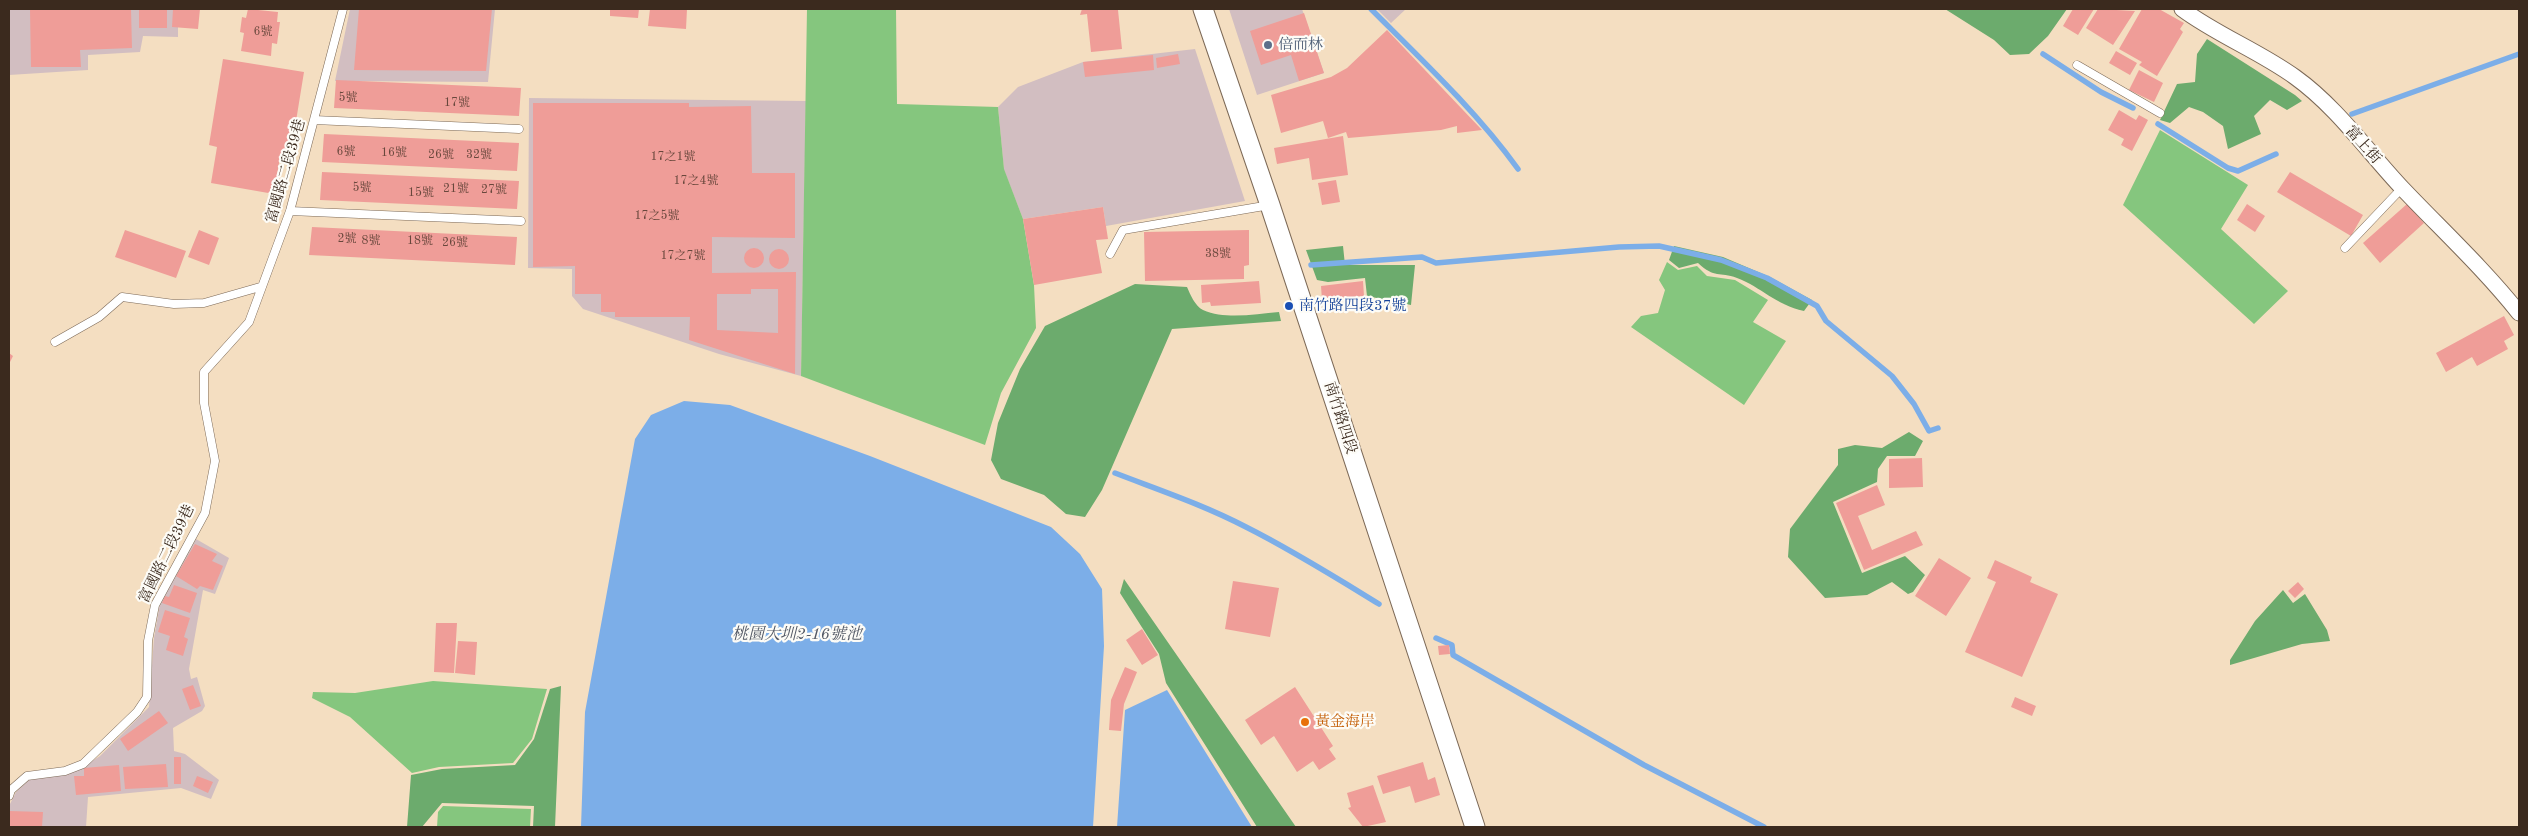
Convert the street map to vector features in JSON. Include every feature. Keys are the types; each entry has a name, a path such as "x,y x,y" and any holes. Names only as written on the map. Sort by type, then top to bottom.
{"street":[{"name":"南竹路四段","path":"1203,9 1270,205 1475,827"},
{"name":"富上街","path":"2182,9 2202,24 2295,77 2321,98 2402,188 2502,291 2519,313"}],"lane":[{"name":"富國路二段39巷","path":"9,796 11,790 26,776 65,771 83,764 137,712 147,698 148,641 155,605 205,513 215,460 204,403 204,372 249,322 260,287 290,212 343,9"},
{"path":"2077,65 2160,113"},
{"path":"314,120 520,130"},
{"path":"2345,248 2402,188"},
{"path":"1110,254 1123,230 1270,205"},
{"path":"290,212 521,222"},
{"path":"55,342 99,317 122,297 174,304 204,303 260,287"}],"shaded area":[{"path":"9,9 178,9 178,37 143,36 140,52 88,55 88,70 9,75"},
{"path":"350,9 495,9 488,82 335,81"},
{"path":"1229,9 1302,9 1324,73 1257,95"},
{"path":"1377,9 1406,9 1391,23"},
{"path":"1195,49 1245,201 1106,226 1103,207 1023,219 1004,170 998,107 1018,87 1083,62"},
{"path":"529,98 806,101 801,376 719,354 583,309 572,296 572,269 528,268"},
{"path":"196,539 229,558 215,594 203,590 189,669 191,679 197,677 205,706 202,711 173,728 174,751 185,754 219,780 211,799 181,788 88,797 86,827 9,827 9,806 16,792 30,779 69,774 80,769 100,756 149,707 154,638 160,603"}],"green space":[{"path":"807,9 896,9 897,104 998,107 1004,169 1023,219 1034,285 1036,328 1001,393 985,445 801,376"},
{"path":"1945,9 2067,9 2048,36 2029,54 2010,55 1994,40"},
{"path":"2207,39 2302,101 2287,110 2270,100 2254,116 2261,134 2228,149 2223,126 2203,112 2189,107 2170,123 2160,120 2177,84 2195,82 2197,54"},
{"path":"2160,130 2248,185 2221,229 2288,291 2254,324 2123,205"},
{"path":"1343,246 1345,265 1415,265 1411,305 1367,296 1365,278 1328,282 1317,280 1306,250"},
{"path":"1674,246 1723,257 1770,277 1812,300 1804,311 1785,305 1737,278 1713,273 1698,263 1679,268 1669,260"},
{"path":"1667,262 1678,270 1697,266 1707,276 1735,280 1768,300 1753,322 1786,341 1744,405 1631,327 1641,316 1658,313 1665,290 1659,280"},
{"path":"1135,284 1187,287 1195,303 1203,310 1231,316 1279,312 1281,321 1172,329 1102,490 1085,517 1066,514 1044,495 1001,479 991,460 998,423 1020,369 1045,326"},
{"path":"1909,432 1923,441 1915,456 1887,456 1878,469 1877,482 1833,502 1862,573 1905,556 1925,575 1913,592 1908,594 1892,582 1867,595 1825,598 1788,557 1790,529 1838,465 1838,449 1855,445 1882,448"},
{"path":"1124,579 1296,827 1257,827 1166,683 1159,654 1120,593"},
{"path":"2283,590 2293,603 2305,594 2327,630 2330,641 2302,644 2230,665 2230,660 2255,621"},
{"path":"433,681 547,689 532,739 513,763 439,767 412,773 350,717 312,698 313,692 355,693"},
{"path":"561,686 555,827 533,827 534,806 442,803 422,827 407,827 411,775 442,769 515,765 534,739 550,689"},
{"path":"443,806 531,809 530,827 437,827 438,812"}],"water":[{"name":"桃園大圳2-16號池","path":"684,401 730,405 870,456 1051,527 1080,554 1102,589 1104,646 1093,827 581,827 585,712 635,439 651,415"},
{"path":"1167,690 1252,827 1117,827 1125,710"}],"building":[{"path":"30,9 131,9 132,48 80,50 81,67 31,67"},
{"path":"139,9 167,9 167,28 139,28"},
{"path":"173,9 200,9 198,29 172,27"},
{"path":"248,9 278,12 277,22 280,22 277,44 272,43 271,56 241,51 244,33 240,32 242,17 246,18"},
{"path":"359,9 492,9 486,71 354,70"},
{"path":"610,9 639,9 638,18 610,16"},
{"path":"650,9 687,9 686,29 648,26"},
{"path":"1082,9 1121,9 1118,10 1122,49 1091,52 1087,14 1080,15"},
{"path":"2073,9 2094,9 2078,35 2063,26"},
{"path":"2098,9 2135,11 2113,45 2086,28"},
{"path":"2142,9 2159,9 2184,23 2180,29 2183,32 2157,76 2139,65 2142,62 2119,49"},
{"path":"1304,13 1324,73 1299,81 1291,55 1261,65 1250,31"},
{"path":"1387,30 1482,130 1457,133 1457,126 1441,130 1348,138 1346,132 1328,138 1323,121 1281,133 1271,95 1331,77 1347,68"},
{"path":"2116,51 2137,63 2130,75 2109,63"},
{"path":"1178,54 1180,64 1157,68 1156,58"},
{"path":"1153,55 1154,70 1085,77 1083,62"},
{"path":"223,59 304,72 290,158 280,157 274,194 211,183 217,147 209,145"},
{"path":"2139,70 2163,83 2154,102 2129,90"},
{"path":"336,80 521,88 519,116 334,108"},
{"path":"533,103 689,103 689,107 751,106 752,173 795,173 795,238 712,237 712,273 796,272 795,374 689,340 690,317 615,317 615,312 601,312 601,294 575,294 575,266 533,267","holes":["751,289 778,289 778,333 717,330 717,294 751,294"]},
{"path":"2119,110 2136,120 2139,115 2148,120 2132,151 2121,145 2124,139 2108,130"},
{"path":"324,134 519,143 517,171 322,162"},
{"path":"1343,136 1348,175 1312,180 1309,158 1277,164 1274,148"},
{"path":"322,172 519,181 517,209 320,200"},
{"path":"2290,172 2363,215 2351,236 2277,192"},
{"path":"1336,180 1340,202 1322,205 1318,183"},
{"path":"2247,204 2265,216 2255,232 2237,220"},
{"path":"2407,204 2424,223 2380,263 2363,243"},
{"path":"1103,207 1108,239 1096,240 1102,273 1034,285 1023,219"},
{"path":"312,227 517,237 515,265 309,255"},
{"path":"125,230 186,251 176,278 115,257"},
{"path":"199,230 219,238 209,265 188,257"},
{"path":"1249,230 1249,265 1244,266 1244,279 1145,281 1144,232"},
{"path":"750,248 758,248 764,254 764,262 758,268 750,268 744,262 744,254"},
{"path":"775,249 783,249 789,255 789,263 783,269 775,269 769,263 769,255"},
{"path":"1259,281 1261,303 1211,306 1210,302 1202,303 1201,285"},
{"path":"1363,281 1364,296 1322,300 1321,286"},
{"path":"2504,316 2514,335 2504,341 2508,349 2477,366 2472,357 2446,372 2436,353"},
{"path":"9,353 13,356 9,364"},
{"path":"1922,458 1923,487 1889,488 1889,459"},
{"path":"1877,485 1885,505 1858,516 1872,550 1916,531 1923,545 1864,570 1836,503"},
{"path":"195,544 217,554 212,561 223,566 213,590 200,586 197,589 176,576"},
{"path":"1939,558 1971,578 1946,616 1915,596"},
{"path":"1995,560 2032,577 2030,582 2058,594 2022,677 1965,652 1996,582 1987,578"},
{"path":"1233,581 1279,588 1270,637 1225,629"},
{"path":"2298,582 2304,589 2295,598 2288,591"},
{"path":"174,585 197,593 190,613 162,603 165,596 169,597"},
{"path":"165,610 190,618 184,637 188,639 183,656 166,650 170,636 158,632"},
{"path":"436,623 457,623 454,673 434,672"},
{"path":"1142,629 1158,655 1142,665 1126,640"},
{"path":"458,641 477,642 475,675 455,673"},
{"path":"1449,645 1450,654 1439,655 1438,646"},
{"path":"1125,667 1137,672 1124,704 1121,731 1109,730 1111,700"},
{"path":"193,685 201,706 190,710 182,689"},
{"path":"1295,687 1333,746 1329,749 1336,759 1319,770 1313,761 1297,772 1274,736 1261,745 1245,720"},
{"path":"2015,697 2036,706 2032,716 2011,707"},
{"path":"159,711 168,723 128,751 120,739"},
{"path":"174,757 181,757 181,784 174,784"},
{"path":"1423,762 1428,780 1435,777 1440,795 1415,803 1410,786 1383,794 1377,776"},
{"path":"166,764 168,787 125,789 123,767"},
{"path":"119,765 121,791 76,795 74,776 84,776 84,768"},
{"path":"197,776 213,782 208,793 193,786"},
{"path":"1373,785 1386,822 1363,827 1348,808 1351,807 1347,793"},
{"path":"9,811 43,812 42,827 9,827"}],"waterway":[{"path":"1371,9 1466,106 1518,169"},
{"path":"2043,54 2101,92 2133,108"},
{"path":"2352,114 2519,54"},
{"path":"2158,124 2228,168 2238,171 2276,154"},
{"path":"1311,265 1422,257 1436,263 1619,247 1659,246 1721,260 1767,278 1817,306 1826,321 1892,376 1914,404 1929,431 1938,428"},
{"path":"1115,473 1230,519 1297,554 1379,604"},
{"path":"1436,638 1452,645 1453,655 1644,765 1764,827"}],"place":[{"name":"倍而林","path":"1268,45"},
{"name":"南竹路四段37號","path":"1289,306"},
{"name":"黃金海岸","path":"1305,722"}]}
